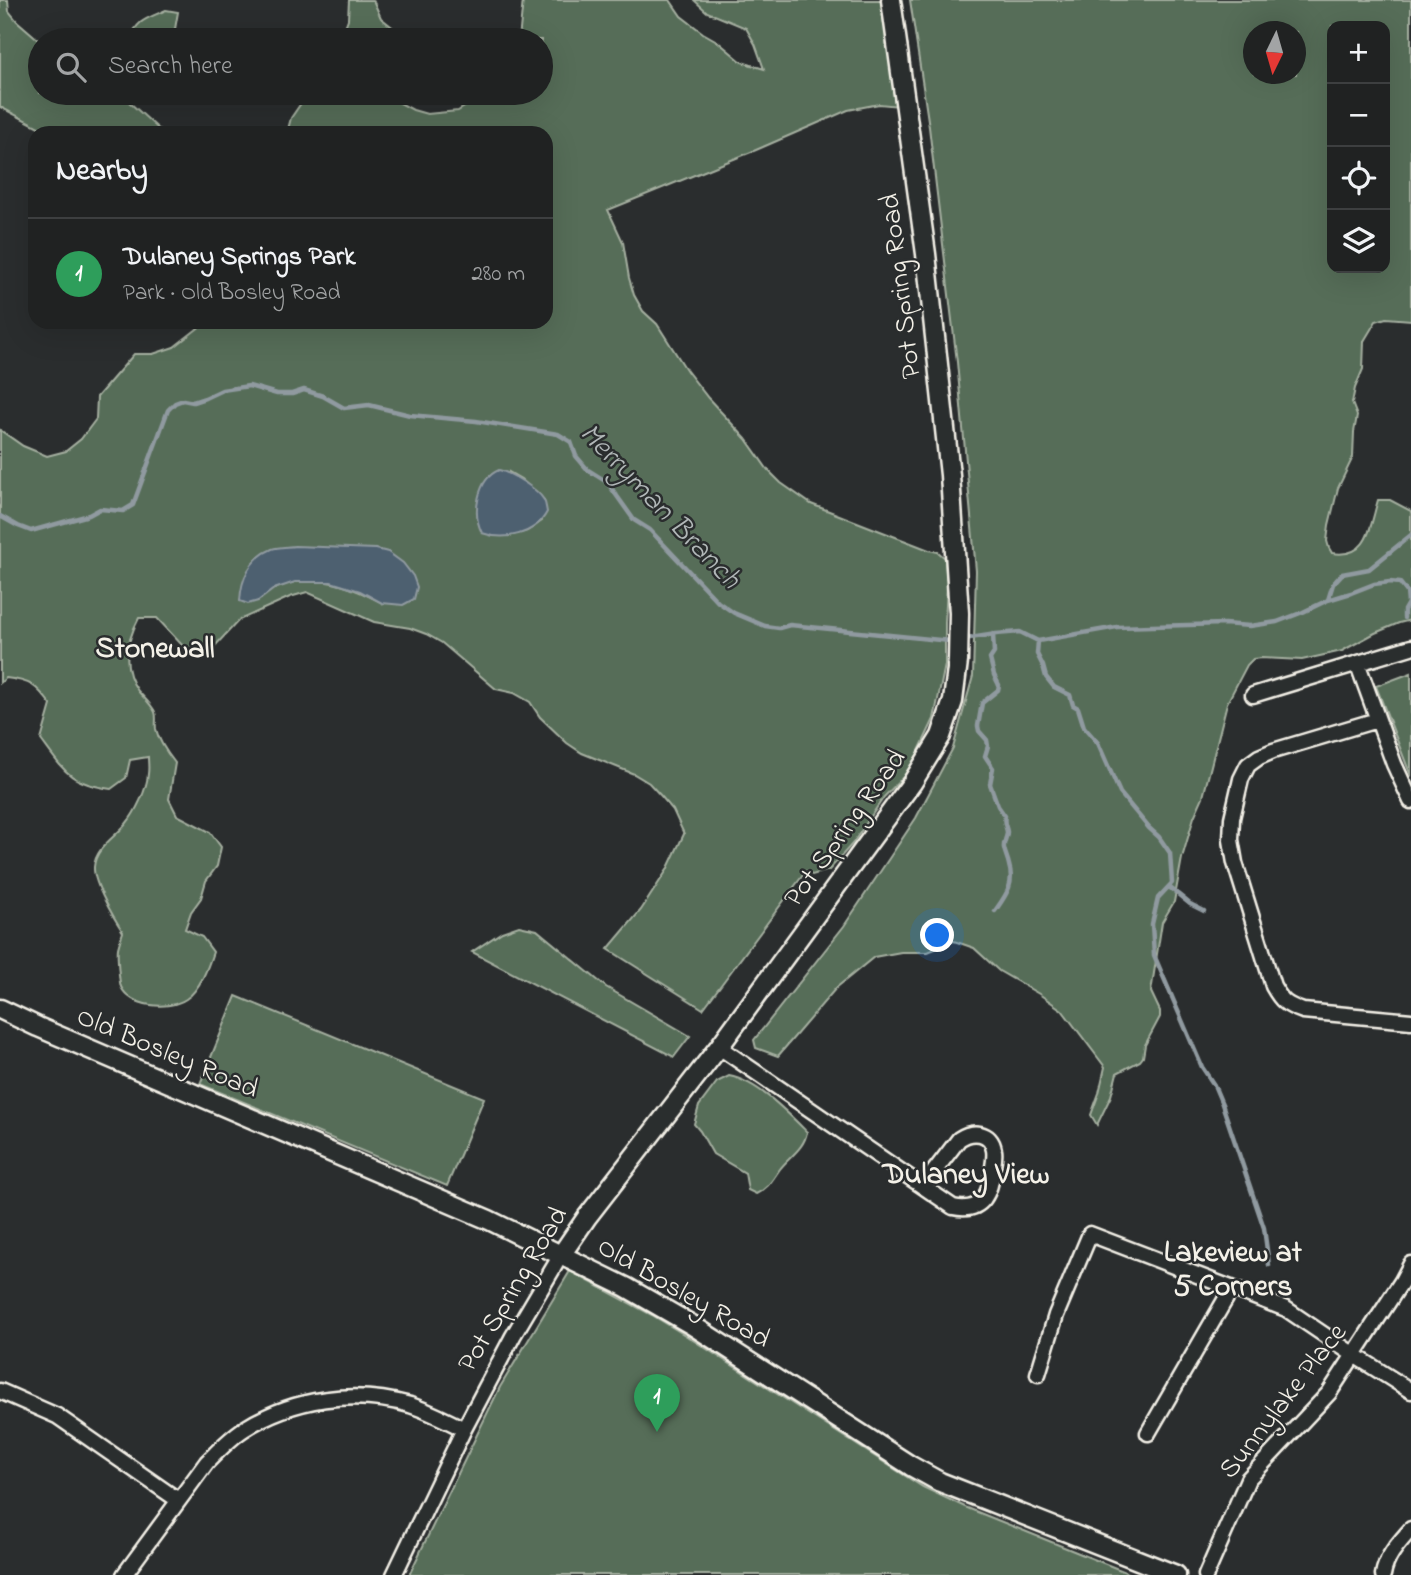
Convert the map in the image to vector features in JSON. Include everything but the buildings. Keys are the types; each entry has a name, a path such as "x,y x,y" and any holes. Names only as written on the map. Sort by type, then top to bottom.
{"street":[{"name":"Pot Spring Road","path":"394,1575 464,1429 513,1336 561,1255 587,1217 719,1048 868,844 929,757 948,719 956,686 960,642 950,475 922,222 891,0"},
{"path":"1253,695 1411,647"},
{"path":"1358,665 1394,764 1411,801"},
{"path":"1377,720 1273,751 1248,765 1237,795 1231,840 1235,863 1279,998 1287,1005 1303,1011 1411,1021"},
{"name":"Old Bosley Road","path":"0,1009 489,1220 658,1304 930,1476 1176,1575"},
{"path":"719,1048 953,1207 975,1206 988,1195 992,1186 995,1154 992,1143 983,1134 967,1133 959,1139 923,1186"},
{"path":"1038,1374 1056,1315 1090,1234 1286,1310 1411,1391"},
{"name":"Sunnylake Place","path":"1206,1575 1248,1479 1329,1393 1411,1264"},
{"path":"1148,1433 1232,1288"},
{"path":"0,1391 57,1416 178,1500"},
{"path":"124,1575 207,1462 222,1446 260,1420 305,1403 355,1397 385,1399 409,1405 431,1412 464,1429"},
{"path":"1383,1575 1384,1564 1411,1529"}],"green space":[{"path":"0,0 8,0 9,11 28,31 28,105 132,105 155,126 37,126 0,107"},
{"path":"349,0 373,0 381,18 394,28 345,28"},
{"path":"523,0 670,0 681,16 742,62 764,69 746,28 707,12 694,0 884,0 899,106 879,104 848,110 608,210 623,242 629,278 643,311 657,324 687,371 746,439 768,470 781,483 811,504 938,552 945,558 945,665 934,719 910,770 884,797 853,843 829,870 812,875 806,871 703,1009 608,949 641,910 667,870 684,834 673,810 649,783 582,753 567,743 540,717 530,702 514,693 496,689 442,643 426,634 410,628 374,622 307,592 239,620 215,646 200,657 194,658 157,618 139,618 128,645 127,664 138,691 155,712 159,738 175,763 169,799 177,815 210,832 221,847 217,866 206,881 201,898 191,912 185,929 202,937 213,952 203,978 191,995 178,1003 160,1006 141,1003 126,994 121,987 118,951 123,932 100,891 94,867 102,848 126,824 137,807 147,780 148,757 130,760 126,778 111,789 77,779 63,768 41,740 51,705 46,698 37,688 21,681 6,678 0,683 0,430 23,446 47,456 66,451 81,439 96,419 97,397 134,354 153,354 174,347 197,329 553,329 553,126 289,126 300,105 404,105 427,114 458,111 467,105 553,105 553,28 520,28","holes":["509,472 544,500 542,521 527,531 509,536","355,549 376,549 382,603 351,588 329,582 295,582 274,589"]},
{"path":"910,0 1411,0 1411,320 1386,318 1376,321 1364,341 1363,369 1352,403 1357,416 1353,457 1338,488 1327,541 1332,553 1344,554 1361,546 1370,530 1378,500 1390,500 1411,511 1411,620 1375,633 1342,651 1302,660 1253,659 1247,665 1227,703 1203,797 1182,858 1174,902 1162,922 1151,992 1160,1017 1140,1061 1117,1073 1111,1096 1097,1125 1091,1115 1105,1067 1062,1010 999,971 974,948 954,941 928,952 901,952 874,957 836,988 778,1056 756,1048 754,1040 844,926 916,818 953,748 973,676 976,571 957,362 929,127"},
{"path":"166,10 178,12 175,28 136,28 148,18"},
{"path":"1411,673 1411,776 1376,686"},
{"path":"519,926 537,930 606,987 690,1036 674,1057 472,952 502,932"},
{"path":"236,996 484,1098 447,1186 200,1084"},
{"path":"729,1076 761,1091 807,1132 800,1148 767,1186 756,1194 748,1190 745,1173 713,1154 694,1124 699,1106 717,1082"},
{"path":"570,1271 685,1335 923,1487 965,1507 1133,1575 409,1575 500,1387"}],"water":[{"path":"499,470 524,482 544,500 547,512 542,520 527,531 509,536 482,533 477,516 478,498 486,481"},
{"path":"295,546 376,549 388,552 403,563 413,576 417,587 414,599 403,605 382,603 360,591 331,582 295,582 274,589 258,601 248,604 240,601 245,577 258,558 272,549"}],"waterway":[{"name":"Merryman Branch","path":"0,516 31,531 89,515 100,509 123,511 133,505 168,410 175,403 183,400 193,402 222,390 249,386 277,394 292,394 304,390 323,396 344,408 369,405 410,415 476,421 558,434 571,442 576,456 588,470 607,482 634,520 650,530 718,602 734,613 765,626 779,628 790,625 950,641"},
{"path":"1328,600 1333,584 1342,574 1369,569 1411,535"},
{"name":"Merryman Branch","path":"970,638 1020,632 1038,641 1117,627 1224,624 1250,626 1277,622 1328,600 1374,584 1390,582 1400,583 1407,592 1411,614"},
{"name":"Merryman Branch","path":"1404,618 1408,603"},
{"path":"993,634 994,653 990,659 999,685 998,690 982,703 978,726 987,740 985,756 993,768 990,784 1005,816 1007,832 1004,848 1011,872 1006,894 995,911"},
{"path":"1038,641 1037,654 1046,677 1054,687 1070,695 1073,705 1078,708 1084,727 1098,743 1120,793 1170,853 1172,883 1158,898 1152,924 1154,955 1202,1067 1222,1104 1264,1228 1269,1265"},
{"path":"1169,887 1190,904 1204,911"}],"place":[{"name":"Dulaney Springs Park","path":"657,1432"}],"district":[{"name":"Stonewall","path":"155,650"},
{"name":"Dulaney View","path":"966,1176"},
{"name":"Lakeview at 5 Corners","path":"1233,1271"}]}
